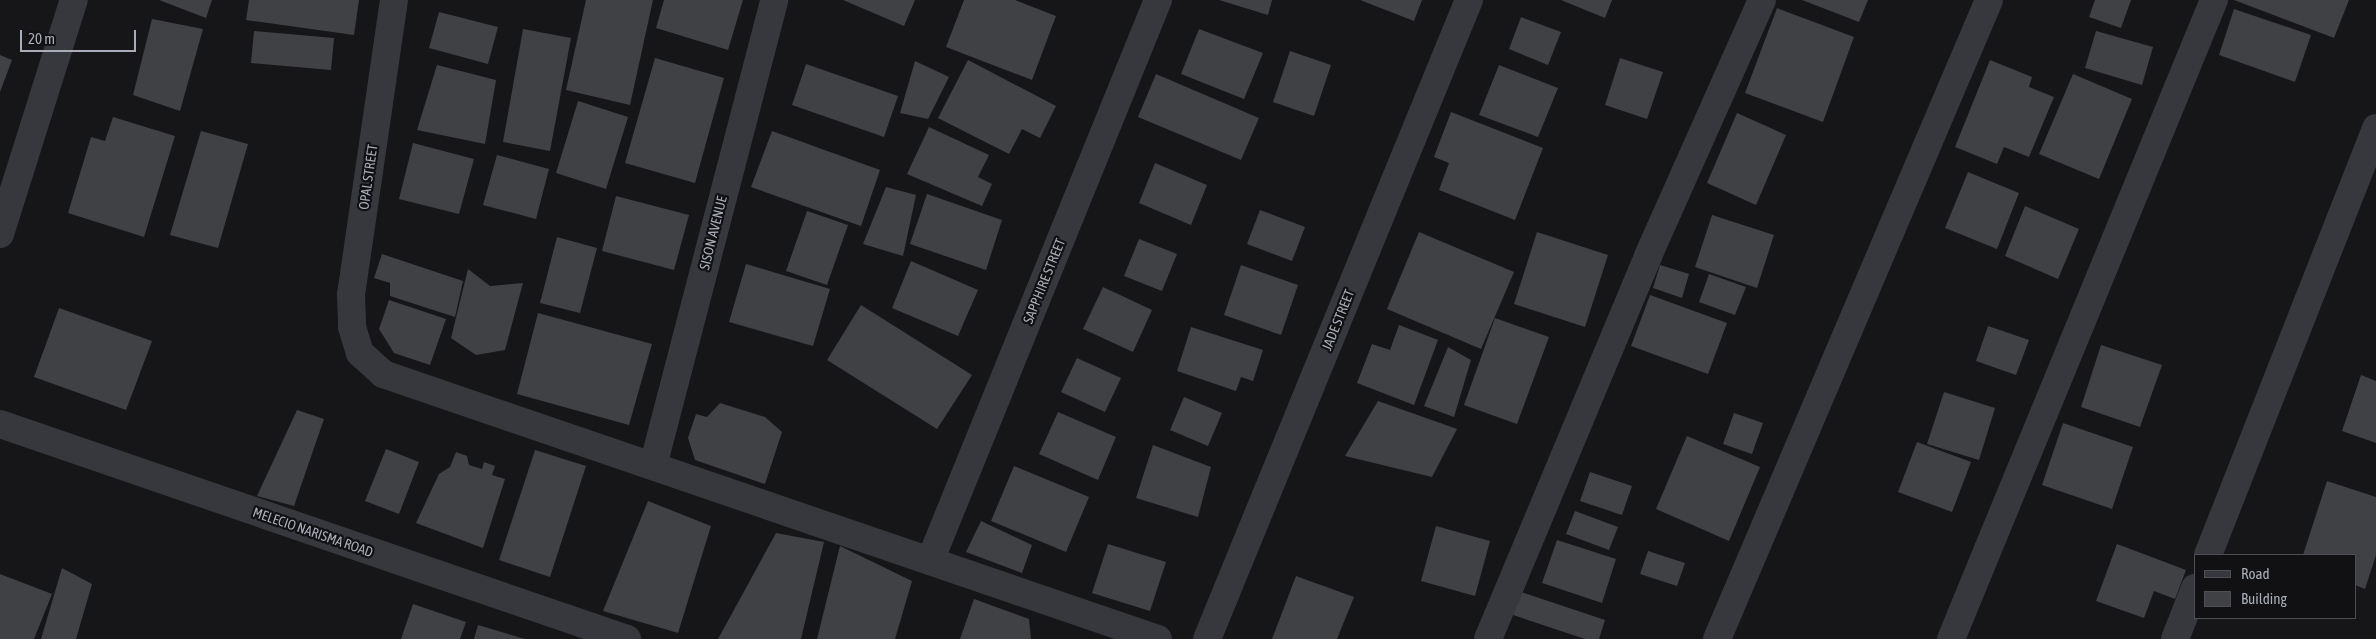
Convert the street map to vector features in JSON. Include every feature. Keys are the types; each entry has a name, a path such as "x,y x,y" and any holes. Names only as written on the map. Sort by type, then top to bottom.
{"street":[{"path":"0,234 74,0"},
{"name":"OPAL STREET","path":"394,0 350,294 352,327 360,353 383,374 413,386 653,466"},
{"name":"SISON AVENUE","path":"653,466 774,0"},
{"name":"SAPPHIRE STREET","path":"930,561 1158,0"},
{"name":"JADE STREET","path":"1207,639 1469,0"},
{"path":"1488,639 1648,256 1762,0"},
{"path":"1717,639 1989,0"},
{"path":"1951,639 2214,0"},
{"path":"2208,554 2376,128"},
{"name":"MELECIO NARISMA ROAD","path":"0,424 627,639"},
{"path":"653,466 1158,639"},
{"path":"2175,639 2194,591"}],"building":[{"path":"159,0 212,0 206,18"},
{"path":"249,0 359,0 354,35 246,20"},
{"path":"586,0 653,0 630,105 566,90"},
{"path":"664,0 743,0 728,50 656,28"},
{"path":"843,0 915,0 904,26"},
{"path":"964,0 1015,0 1056,16 1032,80 946,47"},
{"path":"1219,0 1272,0 1268,15"},
{"path":"1360,0 1422,0 1414,21"},
{"path":"1561,0 1612,0 1605,18"},
{"path":"1802,0 1868,0 1859,22"},
{"path":"2095,0 2131,0 2121,28 2089,17"},
{"path":"2234,0 2349,0 2334,38"},
{"path":"1777,8 1854,37 1823,122 1745,93"},
{"path":"2234,9 2311,35 2295,82 2219,55"},
{"path":"439,12 498,27 488,64 429,48"},
{"path":"1521,17 1561,32 1548,65 1509,49"},
{"path":"152,19 203,29 180,111 133,95"},
{"path":"523,29 571,38 550,151 503,142"},
{"path":"1199,29 1263,53 1244,99 1181,74"},
{"path":"254,31 334,38 331,70 251,63"},
{"path":"2096,31 2153,47 2142,85 2085,68"},
{"path":"1290,51 1331,65 1314,116 1273,102"},
{"path":"0,55 12,60 0,92"},
{"path":"655,58 724,78 695,183 625,163"},
{"path":"1620,58 1663,72 1647,119 1605,105"},
{"path":"968,60 1056,106 1040,138 1022,129 1009,154 938,118"},
{"path":"1990,60 2032,77 2029,87 2054,97 2029,157 2004,147 1997,164 1955,147"},
{"path":"915,61 949,77 928,119 900,113"},
{"path":"806,64 898,96 884,137 792,105"},
{"path":"437,65 496,80 485,144 417,130"},
{"path":"1499,65 1558,88 1538,137 1479,115"},
{"path":"1156,74 1259,118 1241,160 1138,117"},
{"path":"2073,74 2132,99 2099,179 2039,154"},
{"path":"578,101 628,117 606,189 556,173"},
{"path":"1451,112 1543,148 1515,220 1439,190 1449,163 1434,157"},
{"path":"1737,113 1786,135 1756,205 1707,183"},
{"path":"113,117 175,136 144,237 68,213 91,137 105,141"},
{"path":"929,127 989,155 978,177 992,184 982,206 907,174"},
{"path":"201,131 248,144 218,248 170,235"},
{"path":"772,131 880,170 861,226 751,187"},
{"path":"413,143 474,159 459,214 399,199"},
{"path":"497,155 549,169 536,219 483,205"},
{"path":"1155,163 1207,185 1191,225 1139,203"},
{"path":"1968,172 2019,193 1997,249 1945,228"},
{"path":"886,187 916,195 903,256 863,244"},
{"path":"927,194 1002,220 986,270 910,244"},
{"path":"616,196 689,215 674,270 602,251"},
{"path":"2025,206 2079,229 2058,279 2005,256"},
{"path":"1260,210 1305,227 1292,261 1247,244"},
{"path":"807,211 848,225 827,285 786,271"},
{"path":"1712,215 1774,235 1757,288 1695,267"},
{"path":"1419,232 1514,272 1481,349 1387,309"},
{"path":"1537,232 1608,255 1585,327 1514,304"},
{"path":"557,237 597,248 580,313 540,303"},
{"path":"1139,239 1177,254 1162,291 1124,276"},
{"path":"382,254 463,281 455,317 390,296 390,283 374,278"},
{"path":"911,261 978,290 958,336 892,308"},
{"path":"746,264 830,289 813,346 729,322"},
{"path":"1241,265 1298,285 1281,335 1224,315"},
{"path":"1660,265 1689,274 1682,298 1653,288"},
{"path":"468,269 490,286 523,283 505,350 476,355 451,338"},
{"path":"1709,274 1746,287 1735,315 1699,302"},
{"path":"1103,287 1152,310 1133,352 1083,329"},
{"path":"1650,295 1727,323 1708,374 1631,346"},
{"path":"389,300 446,319 430,365 394,353 379,329"},
{"path":"861,305 972,375 937,429 827,360"},
{"path":"59,308 152,341 126,410 34,377"},
{"path":"538,313 652,344 629,425 517,394"},
{"path":"1495,318 1549,337 1517,424 1464,405"},
{"path":"1399,325 1438,340 1414,405 1357,383 1372,344 1390,350"},
{"path":"1988,326 2029,340 2016,375 1976,361"},
{"path":"1191,327 1263,350 1253,381 1241,377 1236,391 1177,371"},
{"path":"2101,345 2162,365 2140,427 2081,407"},
{"path":"1448,347 1471,360 1454,417 1424,406"},
{"path":"1077,358 1121,378 1105,412 1061,392"},
{"path":"2361,375 2376,381 2376,443 2342,431"},
{"path":"1944,392 1995,408 1979,460 1927,444"},
{"path":"1184,397 1222,413 1208,446 1170,430"},
{"path":"1378,401 1457,429 1432,477 1345,456"},
{"path":"720,403 765,417 782,432 765,484 695,460 688,438 696,414 707,417"},
{"path":"297,410 324,419 294,506 257,496"},
{"path":"1058,412 1116,437 1098,480 1039,454"},
{"path":"1734,413 1763,423 1752,454 1723,444"},
{"path":"2063,423 2133,447 2112,509 2042,485"},
{"path":"1687,436 1760,467 1729,541 1656,509"},
{"path":"1917,442 1971,462 1952,512 1898,492"},
{"path":"1153,445 1211,467 1198,517 1136,498"},
{"path":"386,449 419,462 399,514 365,501"},
{"path":"535,450 586,466 550,577 499,560"},
{"path":"456,452 467,456 469,465 482,469 484,462 495,466 492,475 505,479 483,548 416,523 439,474 450,467"},
{"path":"1014,466 1089,497 1066,552 991,521"},
{"path":"1590,472 1632,486 1622,515 1580,501"},
{"path":"2327,481 2376,497 2376,555 2365,589 2356,585 2356,554 2303,554"},
{"path":"648,501 711,526 678,633 603,611"},
{"path":"1575,511 1618,527 1609,550 1566,534"},
{"path":"981,521 1032,545 1022,573 966,552"},
{"path":"1436,526 1490,541 1475,596 1421,581"},
{"path":"776,533 824,542 801,639 718,639"},
{"path":"1557,540 1616,559 1602,603 1542,583"},
{"path":"1108,544 1166,562 1150,611 1092,593"},
{"path":"2117,544 2186,570 2175,599 2154,591 2144,618 2096,601"},
{"path":"840,546 912,581 895,639 817,639"},
{"path":"1648,551 1685,563 1677,586 1640,574"},
{"path":"62,568 92,584 76,639 41,639"},
{"path":"0,574 52,594 34,639 0,639"},
{"path":"1296,576 1354,597 1337,639 1272,639"},
{"path":"1521,592 1605,620 1599,639 1585,639 1513,615"},
{"path":"974,599 1029,619 1031,639 960,639"},
{"path":"413,604 466,622 460,639 401,639"},
{"path":"478,625 525,639 474,639"}]}
